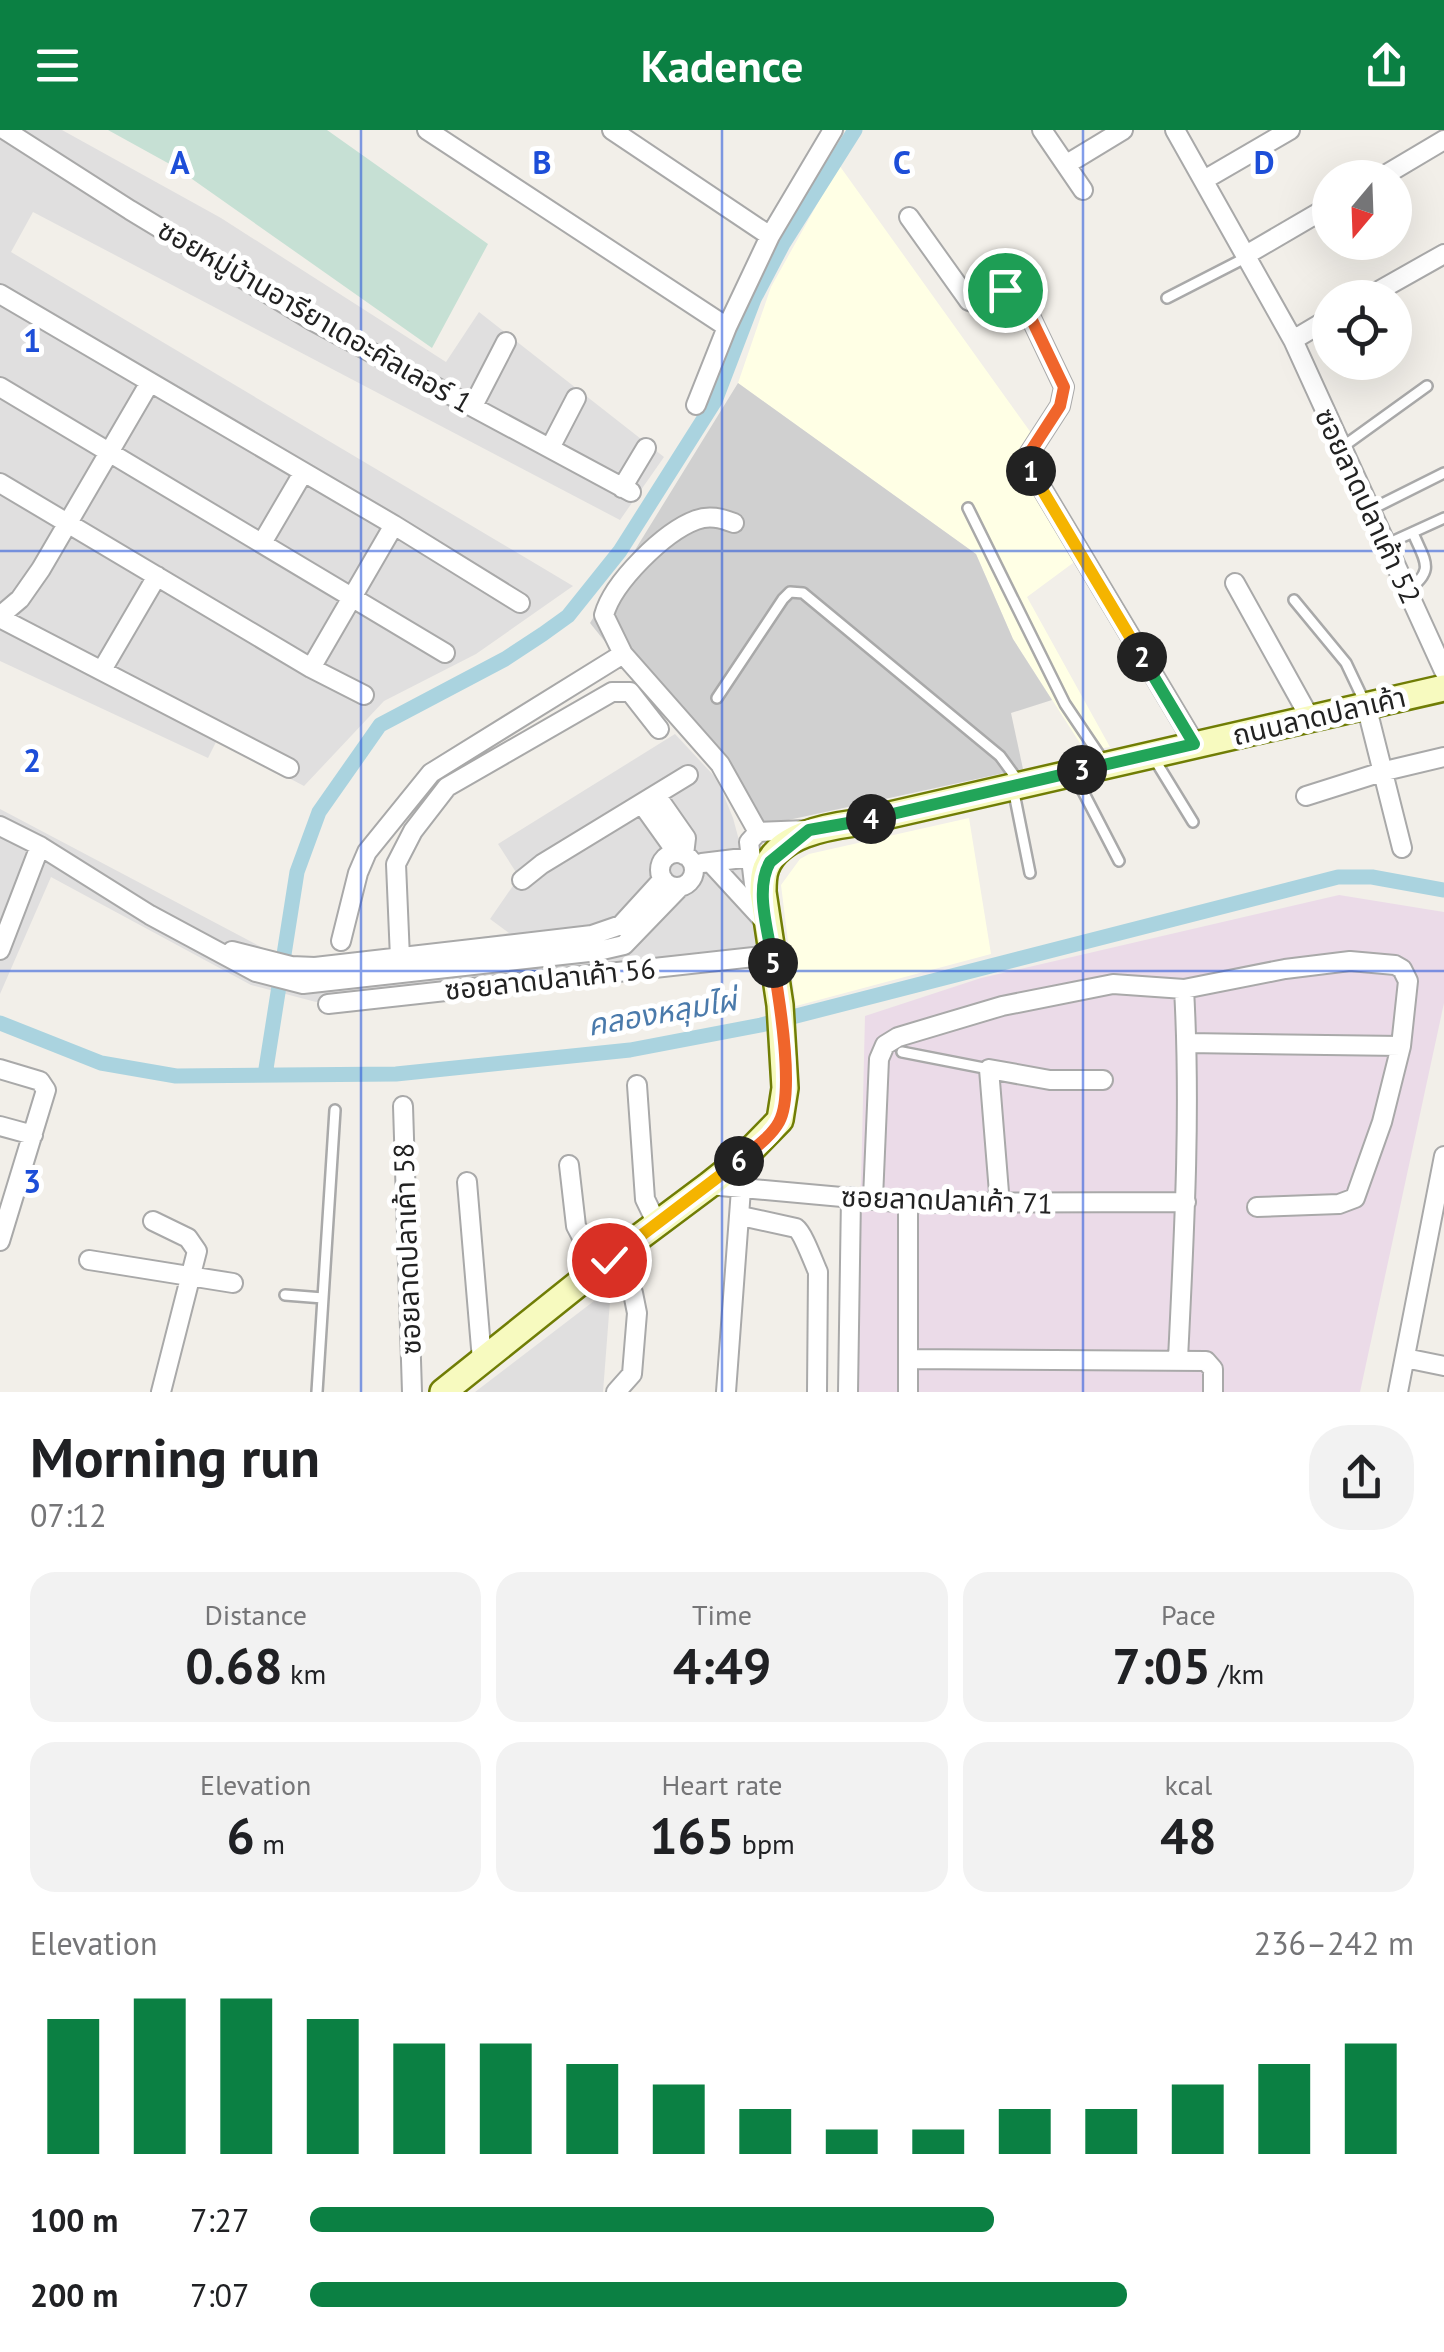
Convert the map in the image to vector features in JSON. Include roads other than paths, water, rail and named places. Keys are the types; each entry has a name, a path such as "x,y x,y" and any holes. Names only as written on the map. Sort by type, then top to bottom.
{"main road":[{"name":"ถนนลาดปลาเค้า","path":"443,1392 710,1185 780,1120 786,1088 780,1005 764,897 766,868 809,830 1444,688"}],"street":[{"name":"ซอยหมู่บ้านอารียาเดอะคัลเลอร์ 1","path":"5,130 314,321 627,490 646,448"},
{"path":"426,130 727,327"},
{"path":"612,130 770,236"},
{"path":"1042,130 1084,190"},
{"path":"1067,164 1124,130"},
{"name":"ซอยลาดปลาเค้า 52","path":"1175,130 1292,340 1444,672"},
{"path":"1204,180 1290,130"},
{"path":"696,405 770,236 829,132"},
{"path":"1410,160 1444,140"},
{"path":"909,217 969,301 978,304 1010,289 1019,293 1064,387 1060,406 1025,460 1194,744"},
{"path":"1247,256 1312,217"},
{"path":"1398,280 1444,254"},
{"path":"0,294 520,603"},
{"path":"1292,340 1312,328"},
{"path":"473,406 506,342"},
{"path":"149,384 68,524 20,599 0,617 289,768"},
{"path":"0,386 445,653"},
{"path":"550,448 576,398"},
{"path":"262,543 303,473"},
{"path":"0,483 311,668 364,695"},
{"path":"734,522 716,517 697,519 667,537 645,556 610,600 604,616 623,654 720,764 758,832"},
{"path":"311,668 394,525"},
{"path":"102,670 157,576"},
{"path":"1236,583 1310,718"},
{"path":"0,587 20,599"},
{"path":"342,942 358,873 368,852 431,773 623,654"},
{"path":"400,958 396,864 413,830 447,788 612,692 630,692 658,729"},
{"path":"1366,706 1402,848"},
{"path":"1306,796 1444,757"},
{"path":"522,880 688,775"},
{"path":"649,800 691,858 767,925"},
{"path":"0,826 40,846 150,915 212,946 259,965 304,975 598,951 624,945 671,883"},
{"path":"764,897 754,884 749,842 758,832 809,830"},
{"path":"0,950 40,846"},
{"path":"671,883 662,862 751,856"},
{"path":"304,975 400,958 592,934 620,924 671,883 692,878 691,858"},
{"path":"0,896 18,904"},
{"name":"ซอยลาดปลาเค้า 56","path":"328,1004 772,955"},
{"path":"873,1198 879,1059 885,1045 898,1037 1002,1006 1114,984 1184,989 1350,961 1402,969 1408,981 1401,1046 1382,1122 1355,1198 1339,1204 1257,1206"},
{"path":"1178,1359 1186,1202 1188,1043 1184,989"},
{"path":"1188,1043 1401,1046"},
{"path":"0,1069 45,1086 45,1097 3,1220 0,1241"},
{"path":"1000,1205 989,1069 1050,1080 1103,1080"},
{"path":"637,1086 646,1199 657,1224"},
{"name":"ซอยลาดปลาเค้า 58","path":"403,1106 412,1392"},
{"path":"0,1126 32,1135"},
{"path":"1398,1392 1438,1223 1444,1156"},
{"path":"569,1165 576,1226 632,1294 637,1313 632,1374 616,1392"},
{"path":"467,1182 482,1360"},
{"name":"ซอยลาดปลาเค้า 71","path":"710,1185 908,1203 1186,1202"},
{"path":"726,1392 741,1189"},
{"path":"848,1392 851,1197"},
{"path":"908,1203 908,1392"},
{"path":"741,1216 796,1228 803,1234 818,1272 817,1392"},
{"path":"153,1221 193,1242 197,1251 161,1392"},
{"path":"89,1260 233,1283"},
{"path":"908,1358 1206,1361 1211,1364 1213,1392"},
{"path":"1405,1358 1444,1366"}],"lane":[{"path":"1167,298 1247,256"},
{"path":"1341,448 1427,386"},
{"path":"1370,510 1444,474"},
{"path":"968,508 1065,704 1106,765"},
{"path":"1386,544 1444,518"},
{"path":"1407,592 1424,579 1427,569 1413,533"},
{"path":"717,698 782,599 790,592 803,593 1000,756 1017,785 1030,873"},
{"path":"1294,600 1346,663 1366,706"},
{"path":"1152,754 1193,822"},
{"path":"1073,772 1119,861"},
{"path":"902,1052 989,1069"},
{"path":"317,1392 335,1110"},
{"path":"285,1294 323,1298"}],"waterway":[{"path":"265,1075 297,872 319,812 380,725 505,659 568,616 620,551 715,401 754,299 783,244 855,130"},
{"name":"คลองหลุมไผ่","path":"0,1023 101,1063 176,1076 396,1074 630,1050 761,1025 1338,877 1372,877 1444,890"}]}
